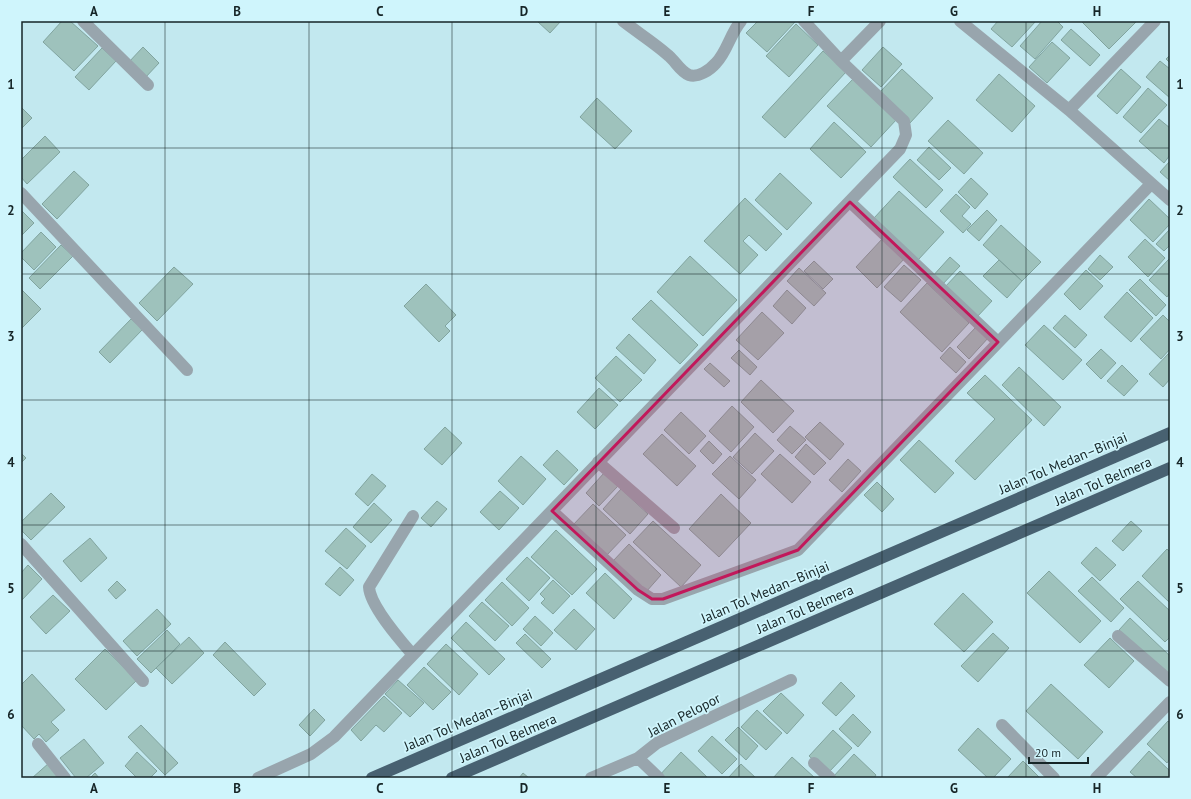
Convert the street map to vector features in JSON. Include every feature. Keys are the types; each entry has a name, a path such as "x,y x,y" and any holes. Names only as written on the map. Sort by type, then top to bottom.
{"highway":[{"name":"Jalan Tol Medan–Binjai","path":"372,778 1170,433"},
{"name":"Jalan Tol Belmera","path":"452,778 1170,468"}],"street":[{"path":"83,21 148,84"},
{"path":"622,21 670,56 688,75 694,76 701,74 716,63 724,51 731,34 740,21"},
{"path":"258,778 311,754 334,737 900,150 906,135 904,121 841,61 804,21"},
{"path":"841,61 880,21"},
{"path":"960,21 1069,110 1170,200"},
{"path":"1069,110 1155,21"},
{"path":"552,511 638,590 652,599 663,599 796,551 1151,184"},
{"path":"21,193 187,370"},
{"path":"850,202 998,342"},
{"path":"598,462 674,528"},
{"path":"413,516 369,587 369,594 400,641 413,655"},
{"path":"21,544 143,681"},
{"path":"1118,636 1170,681"},
{"name":"Jalan Pelopor","path":"591,778 638,758 658,743 791,680"},
{"path":"1096,778 1170,702"},
{"path":"1002,725 1054,778"},
{"path":"38,744 64,778"},
{"path":"638,758 659,778"},
{"path":"814,763 830,778"}],"highlighted area":[{"path":"850,202 998,342 798,550 663,599 652,599 638,590 552,511"}],"building":[{"path":"62,21 70,21 98,46 74,71 43,42"},
{"path":"537,21 561,21 550,33"},
{"path":"758,21 795,22 767,52 746,33"},
{"path":"998,21 1036,21 1012,47 991,29"},
{"path":"1042,21 1057,21 1063,27 1035,59 1020,46"},
{"path":"1081,21 1135,21 1136,22 1109,49"},
{"path":"796,24 818,45 789,77 766,56"},
{"path":"1071,29 1100,55 1090,66 1061,40"},
{"path":"1052,42 1070,58 1047,83 1029,67"},
{"path":"143,47 159,63 144,79 128,63"},
{"path":"883,47 902,64 881,87 862,70"},
{"path":"102,48 116,61 89,90 75,77"},
{"path":"823,51 846,72 785,138 762,117"},
{"path":"1170,55 1170,63 1166,59"},
{"path":"1160,61 1170,69 1170,98 1146,77"},
{"path":"902,69 933,98 910,123 879,93"},
{"path":"1121,69 1141,87 1117,114 1097,96"},
{"path":"999,74 1035,106 1012,132 976,100"},
{"path":"854,78 897,119 871,147 827,106"},
{"path":"1148,88 1167,105 1141,133 1123,117"},
{"path":"597,98 632,131 615,149 580,117"},
{"path":"21,107 32,118 21,129"},
{"path":"1159,119 1170,128 1170,155 1164,163 1139,141"},
{"path":"948,120 983,153 964,174 928,141"},
{"path":"834,122 866,152 841,178 810,149"},
{"path":"45,136 60,152 27,184 21,177 21,160"},
{"path":"929,147 951,168 939,180 917,160"},
{"path":"910,159 943,190 926,208 893,177"},
{"path":"1170,161 1170,181 1160,172"},
{"path":"74,171 89,185 57,219 42,204"},
{"path":"780,173 812,203 787,230 755,200"},
{"path":"971,178 988,194 975,209 958,192"},
{"path":"899,191 944,232 918,260 874,218"},
{"path":"956,194 970,207 962,216 971,224 963,233 940,211"},
{"path":"745,198 782,234 766,251 749,235 743,241 758,255 740,274 704,241"},
{"path":"1149,199 1170,219 1170,224 1153,242 1130,220"},
{"path":"21,210 34,223 21,236"},
{"path":"987,210 997,220 979,241 967,230"},
{"path":"1001,225 1041,262 1022,281 983,245"},
{"path":"1170,229 1170,245 1164,251 1156,244"},
{"path":"41,232 56,247 34,270 21,257 21,253"},
{"path":"883,238 905,258 877,288 856,267"},
{"path":"1145,239 1165,258 1148,277 1128,257"},
{"path":"61,245 73,256 40,289 29,278"},
{"path":"1100,255 1113,267 1100,280 1088,269"},
{"path":"690,256 737,300 703,336 657,292"},
{"path":"950,257 960,266 940,287 931,278"},
{"path":"1169,259 1170,293 1167,297 1149,280"},
{"path":"999,260 1022,281 1007,298 983,276"},
{"path":"814,261 833,279 823,289 804,271"},
{"path":"904,265 921,280 901,302 884,287"},
{"path":"174,267 193,284 157,321 139,303"},
{"path":"799,268 826,293 814,306 787,281"},
{"path":"1086,270 1103,286 1080,310 1064,294"},
{"path":"960,271 992,301 976,318 944,288"},
{"path":"1140,279 1166,305 1156,316 1129,290"},
{"path":"927,283 969,323 942,352 900,312"},
{"path":"426,284 456,315 445,326 450,331 439,342 404,306"},
{"path":"21,289 41,309 21,329"},
{"path":"787,290 806,308 792,324 773,306"},
{"path":"1127,292 1153,318 1131,342 1104,317"},
{"path":"651,300 698,345 680,364 632,319"},
{"path":"762,312 784,333 758,360 736,340"},
{"path":"1065,315 1087,335 1075,348 1053,328"},
{"path":"1163,315 1170,322 1170,349 1161,359 1140,339"},
{"path":"131,319 143,329 110,363 99,352"},
{"path":"1044,325 1082,360 1063,380 1025,345"},
{"path":"977,326 989,337 969,359 957,347"},
{"path":"629,334 656,360 644,374 616,348"},
{"path":"950,347 966,362 956,373 940,358"},
{"path":"1101,349 1116,363 1101,379 1086,364"},
{"path":"739,350 757,367 750,375 731,358"},
{"path":"1169,353 1170,379 1163,387 1149,374"},
{"path":"616,356 642,380 620,402 595,378"},
{"path":"710,363 730,381 724,387 704,369"},
{"path":"1122,365 1138,381 1124,396 1107,381"},
{"path":"1019,367 1061,407 1044,426 1002,385"},
{"path":"985,375 1032,420 975,480 955,461 995,419 967,393"},
{"path":"761,380 794,411 773,433 741,402"},
{"path":"599,388 618,405 595,429 577,412"},
{"path":"732,406 754,427 731,452 709,431"},
{"path":"681,412 706,436 689,454 664,430"},
{"path":"820,422 844,444 830,460 805,437"},
{"path":"790,426 806,440 792,454 777,440"},
{"path":"445,427 462,443 442,465 424,449"},
{"path":"755,433 774,451 752,474 733,457"},
{"path":"662,434 696,466 677,486 643,454"},
{"path":"919,440 954,473 935,493 900,460"},
{"path":"709,441 722,454 713,464 700,451"},
{"path":"806,444 826,463 814,475 795,457"},
{"path":"557,450 578,470 564,485 543,465"},
{"path":"21,453 26,458 21,463"},
{"path":"780,454 811,482 792,503 761,474"},
{"path":"521,456 546,479 523,505 498,481"},
{"path":"730,456 756,480 739,499 712,474"},
{"path":"848,459 861,471 842,492 829,480"},
{"path":"604,473 618,486 599,506 586,493"},
{"path":"372,474 386,486 368,506 355,494"},
{"path":"877,482 894,499 882,512 864,495"},
{"path":"621,489 648,514 630,534 603,509"},
{"path":"500,491 519,508 499,530 480,512"},
{"path":"51,493 65,507 31,540 21,530 21,522"},
{"path":"721,494 751,523 719,557 689,529"},
{"path":"437,501 447,509 431,527 421,518"},
{"path":"374,503 392,520 371,543 353,527"},
{"path":"593,504 626,535 605,557 572,526"},
{"path":"653,521 701,565 681,587 633,542"},
{"path":"1131,521 1142,531 1123,551 1112,541"},
{"path":"346,528 366,546 347,569 325,551"},
{"path":"556,530 597,569 572,595 531,557"},
{"path":"90,538 107,558 81,582 63,561"},
{"path":"629,544 661,575 646,592 613,561"},
{"path":"1096,547 1116,565 1100,581 1081,563"},
{"path":"1167,549 1170,552 1170,603 1142,576"},
{"path":"527,557 550,578 529,601 506,579"},
{"path":"28,565 42,579 21,601 21,573"},
{"path":"340,567 354,580 340,596 325,584"},
{"path":"1049,571 1101,621 1080,643 1027,593"},
{"path":"605,573 632,599 614,619 586,593"},
{"path":"1092,577 1124,608 1111,622 1078,591"},
{"path":"553,580 570,596 553,614 541,603 545,599 540,594"},
{"path":"117,581 126,590 116,599 108,590"},
{"path":"1138,581 1170,611 1170,637 1165,642 1120,599"},
{"path":"502,582 529,608 512,626 485,600"},
{"path":"963,593 993,622 964,652 934,624"},
{"path":"53,595 70,611 46,634 30,617"},
{"path":"482,602 509,626 495,641 469,616"},
{"path":"157,609 171,624 137,656 123,641"},
{"path":"574,609 595,629 576,650 554,630"},
{"path":"535,616 553,633 541,646 523,629"},
{"path":"1130,618 1170,656 1170,672 1167,675 1119,630"},
{"path":"466,622 505,659 489,675 451,638"},
{"path":"167,630 180,644 151,673 137,659"},
{"path":"993,633 1009,648 978,682 961,666"},
{"path":"525,634 551,659 542,668 516,643"},
{"path":"189,637 204,653 172,684 156,668"},
{"path":"1110,638 1134,661 1109,688 1084,665"},
{"path":"225,642 266,684 254,696 213,655"},
{"path":"446,644 478,674 459,695 427,664"},
{"path":"105,649 137,680 106,710 75,679"},
{"path":"424,667 451,692 433,710 407,685"},
{"path":"32,674 65,710 51,722 59,730 46,742 39,734 34,739 21,725 21,685"},
{"path":"398,680 424,703 410,717 385,694"},
{"path":"841,682 855,696 836,716 822,703"},
{"path":"1051,684 1103,732 1078,759 1026,711"},
{"path":"781,693 804,715 787,734 763,711"},
{"path":"384,696 402,713 384,732 376,725 361,741 351,730"},
{"path":"314,709 325,720 310,736 299,725"},
{"path":"757,710 782,733 766,750 741,727"},
{"path":"853,714 871,732 858,747 839,729"},
{"path":"1168,721 1170,723 1170,759 1167,763 1147,744"},
{"path":"141,725 178,763 165,775 128,737"},
{"path":"738,727 758,746 746,760 725,740"},
{"path":"978,728 1011,759 993,778 988,778 958,750"},
{"path":"833,730 852,748 828,773 809,756"},
{"path":"712,736 737,759 722,774 698,751"},
{"path":"84,739 104,763 86,778 76,778 60,758"},
{"path":"1149,751 1170,771 1170,778 1137,778 1130,772"},
{"path":"137,752 157,771 150,778 137,778 125,766"},
{"path":"681,752 708,778 659,778 658,777"},
{"path":"854,754 876,775 874,778 834,778 833,777"},
{"path":"792,757 815,778 773,778"},
{"path":"1023,761 1040,778 1007,778"},
{"path":"49,763 62,778 32,778"},
{"path":"741,764 756,778 728,778"},
{"path":"95,773 99,778 90,778"},
{"path":"523,773 529,778 519,778"}]}
